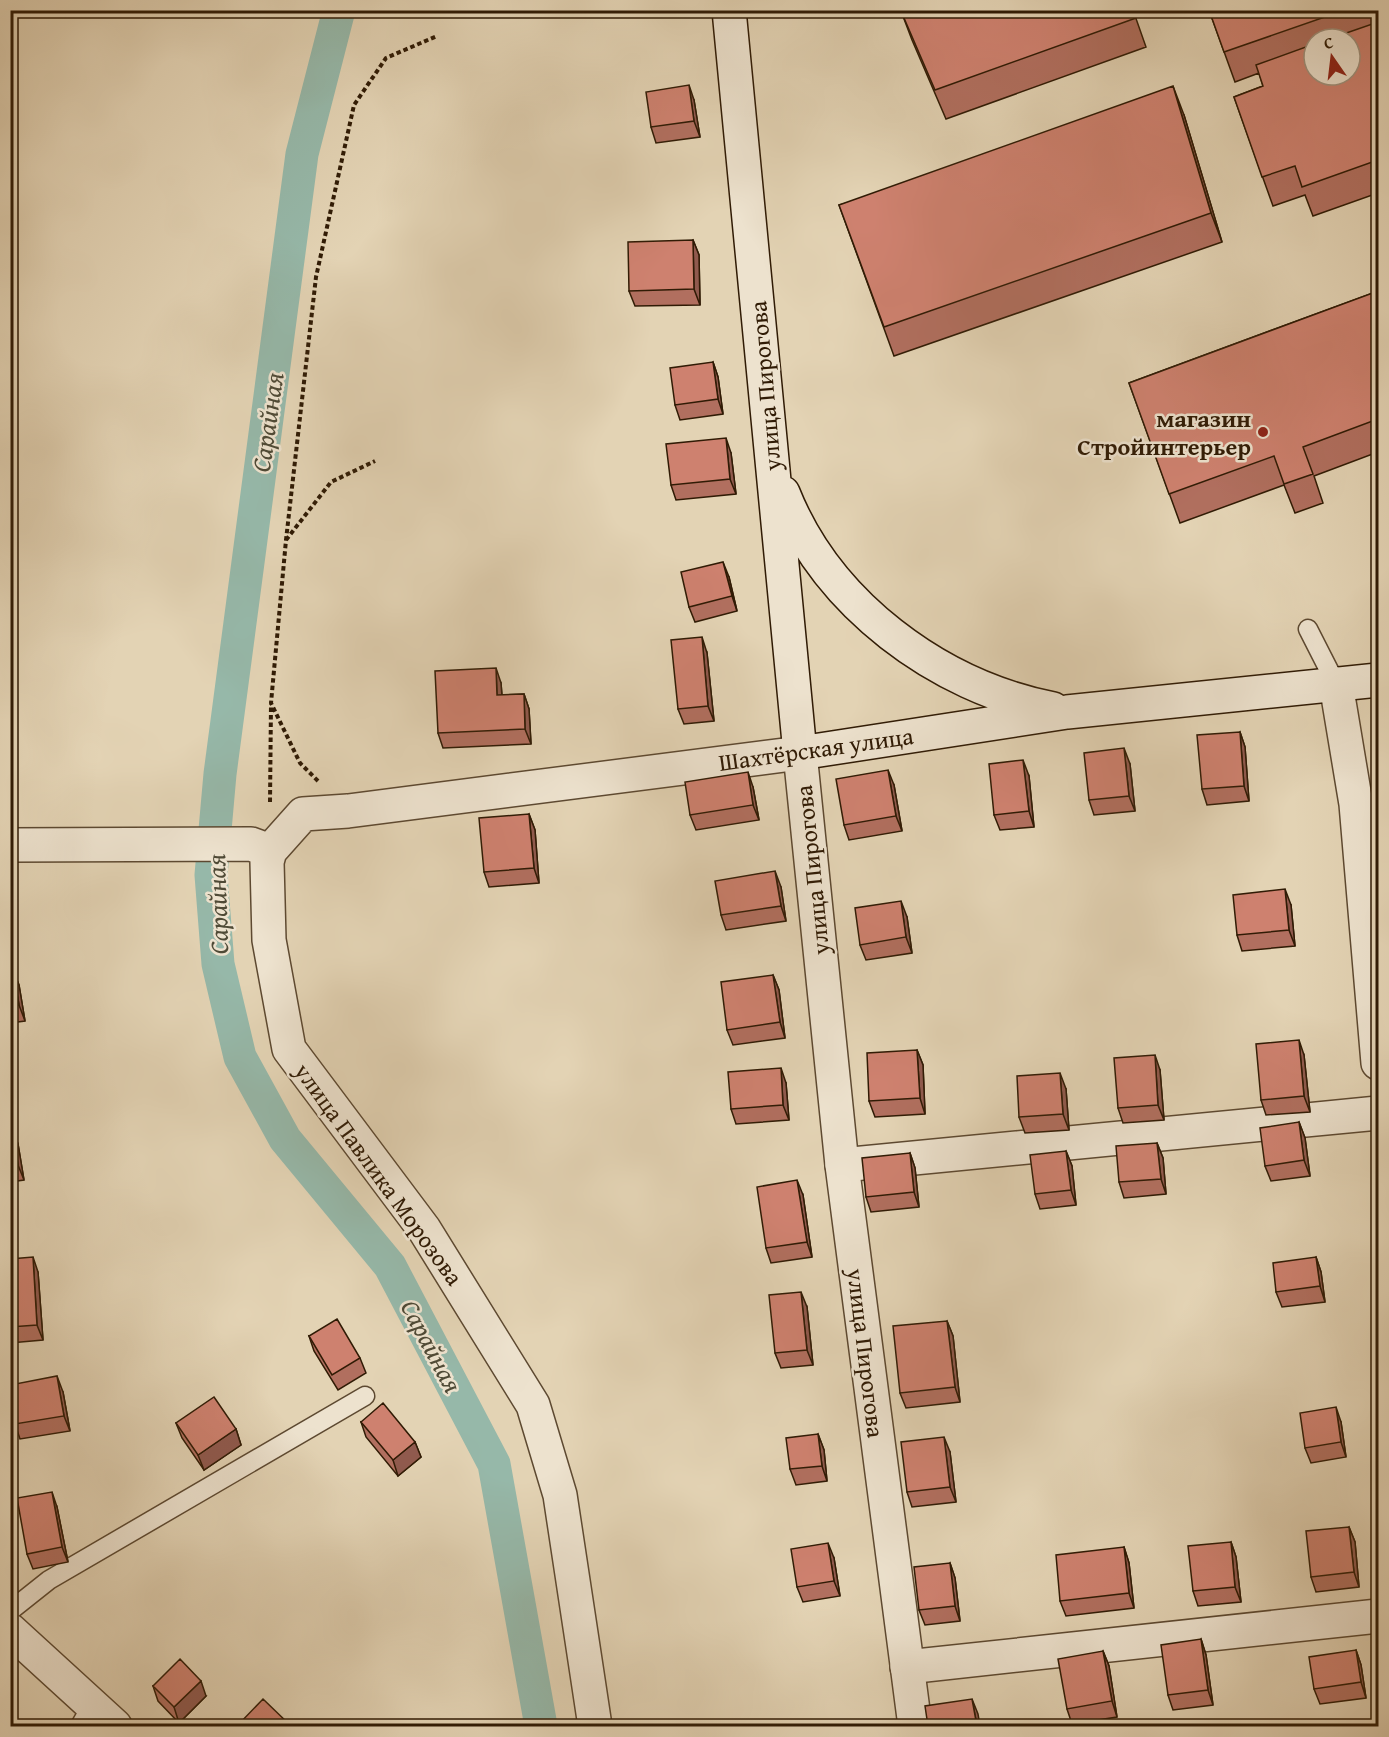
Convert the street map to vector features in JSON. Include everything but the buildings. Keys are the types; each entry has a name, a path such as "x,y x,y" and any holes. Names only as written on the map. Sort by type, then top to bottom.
{"street":[{"name":"улица Пирогова","path":"729,10 842,1165 915,1726"},
{"path":"773,467 793,519 844,592 865,613 917,652 955,675 1019,702 1067,712"},
{"name":"Шахтёрская улица","path":"261,847 303,814 348,811 800,753 1067,712 1378,680"},
{"path":"1336,684 1356,804 1378,1063"},
{"path":"10,845 194,843 261,847"},
{"name":"улица Павлика Морозова","path":"261,847 267,862 269,940 289,1049 424,1229 533,1405 560,1495 596,1726"},
{"path":"842,1165 1378,1113"},
{"path":"907,1667 1378,1616"},
{"path":"10,1630 95,1719"}],"lane":[{"path":"1308,628 1336,684"},
{"path":"10,1611 49,1580 365,1396"}],"path":[{"path":"261,847 270,703 316,277 354,105 386,58 437,36"},
{"path":"286,540 331,482 375,461"},
{"path":"270,703 300,763 348,811"}],"waterway":[{"name":"Сарайная","path":"339,10 302,154 220,774 211,875 218,964 240,1057 285,1139 390,1266 494,1464 541,1726"}],"place":[{"name":"магазин Стройинтерьер","path":"1263,432"}]}
